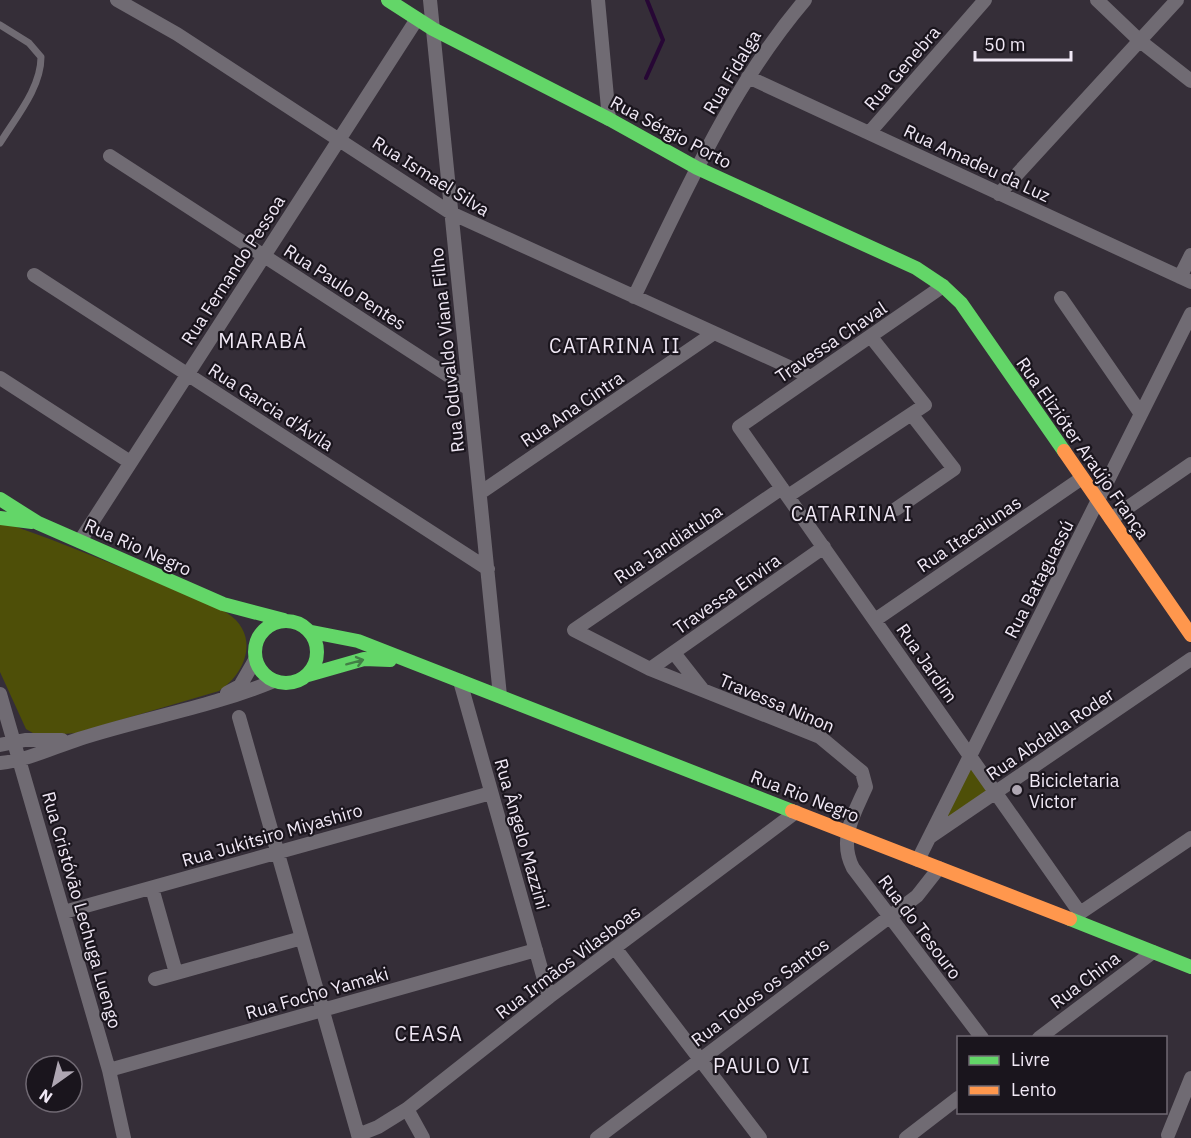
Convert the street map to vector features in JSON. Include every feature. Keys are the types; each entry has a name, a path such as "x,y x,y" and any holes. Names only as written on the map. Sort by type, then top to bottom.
{"main road":[{"name":"Rua Sérgio Porto","path":"388,0 433,29 609,119 697,168 916,268 943,286"},
{"name":"Rua Elizióter Araújo França","path":"943,286 961,303 1191,635"},
{"name":"Rua Rio Negro","path":"0,499 38,523 223,604 284,620"},
{"name":"Rua Rio Negro","path":"0,518 38,523"},
{"name":"Rua Rio Negro","path":"223,604 251,632 255,653"},
{"path":"284,620 300,622 312,632 318,647 316,662 308,675 292,683 274,681 262,673 255,653 265,627 284,620"},
{"name":"Rua Rio Negro","path":"312,632 358,641 404,661 500,696 918,860 1078,917 1191,967"},
{"name":"Rua Rio Negro","path":"308,675 364,659 404,661"}],"street":[{"name":"Rua Ismael Silva","path":"117,0 169,29 452,213 811,377"},
{"name":"Rua Oduvaldo Viana Filho","path":"430,0 500,696"},
{"path":"598,0 609,119"},
{"name":"Rua Fidalga","path":"634,297 697,168 748,77 771,39 805,0"},
{"name":"Rua Genebra","path":"869,133 985,0"},
{"path":"1097,0 1140,41 1191,81"},
{"path":"999,194 1177,0"},
{"name":"Rua Fernando Pessoa","path":"80,541 417,19"},
{"name":"Rua Amadeu da Luz","path":"748,77 1185,280"},
{"name":"Rua Paulo Pentes","path":"110,156 469,389"},
{"path":"1185,280 1191,255"},
{"name":"Rua Garcia d'Ávila","path":"34,275 488,569"},
{"name":"Travessa Chaval","path":"739,427 943,286"},
{"path":"1061,298 1141,414"},
{"name":"Rua Bataguassú","path":"918,860 1191,314"},
{"name":"Rua Ana Cintra","path":"480,493 714,333"},
{"name":"Rua Jandiatuba","path":"574,630 785,492 925,405 872,337"},
{"path":"0,378 130,462"},
{"path":"896,510 954,469 912,415"},
{"name":"Rua Jardim","path":"739,427 996,792 1078,917"},
{"path":"1111,519 1191,464"},
{"name":"Rua Itacaiunas","path":"875,620 1082,478"},
{"name":"Travessa Envira","path":"650,669 824,547"},
{"name":"Travessa Ninon","path":"574,630 650,669 820,737 862,772 866,787 846,832"},
{"path":"208,704 240,686 255,653"},
{"name":"Travessa Ninon","path":"674,653 705,691"},
{"name":"Rua Abdalla Roder","path":"929,838 1191,659"},
{"path":"0,763 20,761 79,739 208,704 274,681"},
{"name":"Rua Ângelo Mazzini","path":"460,681 549,998"},
{"name":"Rua Cristóvão Lechuga Luengo","path":"0,694 109,1070 124,1138"},
{"path":"239,717 359,1136"},
{"path":"0,745 15,741 79,739"},
{"name":"Rua Jukitsiro Miyashiro","path":"64,912 491,793"},
{"name":"Rua Irmãos Vilasboas","path":"359,1136 407,1109 549,998 796,812"},
{"name":"Rua do Tesouro","path":"846,832 846,855 853,868 980,1036"},
{"path":"1078,917 1191,838"},
{"name":"Rua Todos os Santos","path":"597,1138 917,896 939,868"},
{"path":"152,888 176,973"},
{"path":"155,979 302,938"},
{"path":"615,948 760,1138"},
{"name":"Rua Focho Yamaki","path":"109,1070 536,950"},
{"name":"Rua China","path":"1042,1036 1153,952"},
{"path":"1168,1135 1191,1078"},
{"path":"906,1138 957,1099"},
{"path":"407,1109 423,1138"}],"lane":[{"path":"0,25 29,43 41,57 41,71 0,143"}],"shaded area":[{"path":"0,525 11,525 71,547 206,602 227,613 244,632 246,642 243,664 237,674 219,691 76,733 38,736 26,729 0,672"},
{"path":"969,764 989,793 937,829"}],"waterway":[{"path":"646,78 663,40 647,0"}],"traffic: fast":[{"path":"388,0 433,29 609,119 697,168 916,268 943,286 961,303 1064,451"},
{"path":"0,499 38,523 223,604 284,620"},
{"path":"0,518 32,522"},
{"path":"280,621 292,621 308,630 315,640 317,652 315,664 308,674 292,683 280,683 269,678 260,669 255,658 255,646 260,635 269,626 280,621"},
{"path":"312,632 358,641 792,811"},
{"path":"308,675 364,659 390,660"},
{"path":"1070,919 1191,967"}],"traffic: slow":[{"path":"1064,451 1191,635"},
{"path":"792,811 1070,919"}],"place":[{"name":"Bicicletaria Victor","path":"1017,790"}],"district":[{"name":"MARABÁ","path":"263,340"},
{"name":"CATARINA II","path":"615,345"},
{"name":"CATARINA I","path":"852,513"},
{"name":"CEASA","path":"429,1033"},
{"name":"PAULO VI","path":"762,1065"}]}
